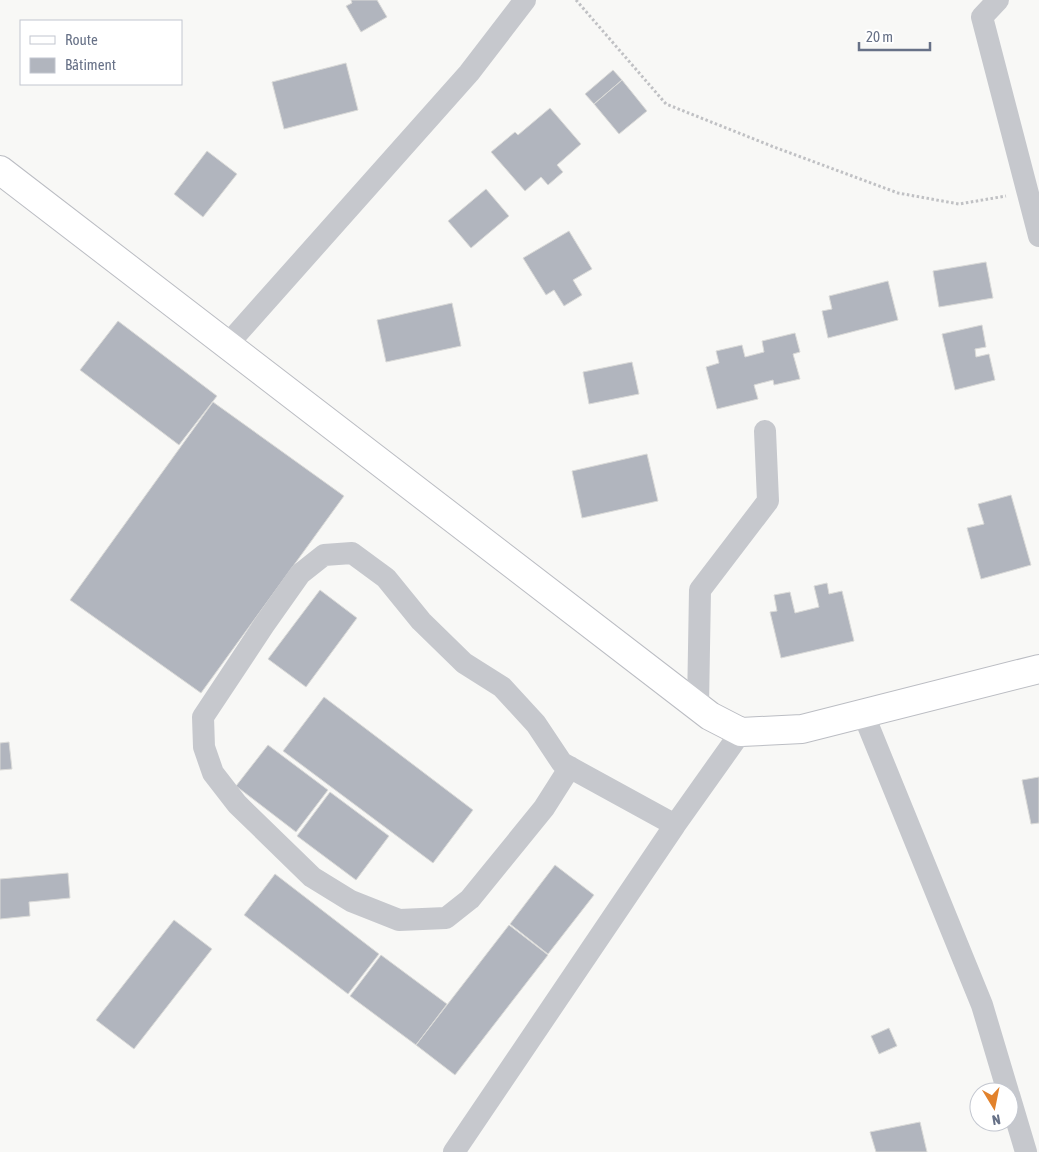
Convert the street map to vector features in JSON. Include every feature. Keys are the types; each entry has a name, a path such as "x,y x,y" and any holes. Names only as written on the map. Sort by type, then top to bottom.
{"street":[{"path":"227,344 469,73 525,0"},
{"path":"998,0 982,17 1039,236"},
{"path":"0,170 710,716 741,732 802,729 1039,668"},
{"path":"698,706 700,590 768,501 765,431"},
{"path":"570,767 544,808 470,899 446,918 399,920 351,901 312,878 237,804 213,773 204,747 203,717 300,574 324,555 352,553 386,578 421,620 464,663 502,687 536,724 562,763 570,767 675,825"},
{"path":"863,713 982,1005 1005,1082"},
{"path":"454,1152 675,825 741,732"},
{"path":"1019,1128 1026,1152"}],"path":[{"path":"576,0 666,104 898,193 958,204 1029,192"}],"building":[{"path":"351,0 377,0 387,17 361,32 346,6 352,3"},
{"path":"346,63 358,110 284,129 272,82"},
{"path":"613,70 622,80 594,104 585,94"},
{"path":"622,80 647,111 619,134 594,104"},
{"path":"550,108 581,144 557,165 563,172 548,185 541,177 525,191 491,152 515,132 518,135"},
{"path":"207,151 237,174 203,217 174,194"},
{"path":"486,189 509,216 471,248 448,221"},
{"path":"569,231 592,269 573,280 582,295 564,306 554,290 546,295 523,258"},
{"path":"986,262 993,298 939,307 933,271"},
{"path":"888,281 898,320 828,338 822,311 832,309 829,296"},
{"path":"452,303 461,346 386,362 377,320"},
{"path":"118,321 217,396 179,445 80,370"},
{"path":"982,325 986,347 975,349 976,357 989,354 995,380 955,390 942,334"},
{"path":"795,333 800,352 793,354 800,379 774,385 773,380 754,385 758,399 717,409 706,367 719,363 716,351 742,345 745,357 764,352 762,341"},
{"path":"632,362 639,394 589,404 583,372"},
{"path":"213,402 344,496 201,693 70,600"},
{"path":"647,454 658,501 582,518 572,471"},
{"path":"1011,495 1031,565 981,579 967,528 984,524 978,504"},
{"path":"827,583 829,594 842,591 854,641 781,658 770,612 777,611 774,595 790,592 795,613 819,607 814,586"},
{"path":"320,590 357,618 306,687 268,659"},
{"path":"324,697 473,810 433,863 283,751"},
{"path":"9,742 12,769 0,770 0,743"},
{"path":"268,745 328,790 296,832 236,786"},
{"path":"1039,777 1039,823 1031,824 1022,780"},
{"path":"330,792 389,836 356,880 297,836"},
{"path":"555,865 594,895 548,954 510,924"},
{"path":"68,873 70,898 29,902 30,916 0,919 0,879"},
{"path":"275,874 379,954 348,994 244,915"},
{"path":"174,920 212,949 134,1049 96,1020"},
{"path":"509,925 548,955 455,1075 416,1045"},
{"path":"381,955 447,1004 416,1045 350,996"},
{"path":"889,1028 897,1046 879,1054 871,1036"},
{"path":"920,1122 927,1152 876,1152 870,1132"}]}
